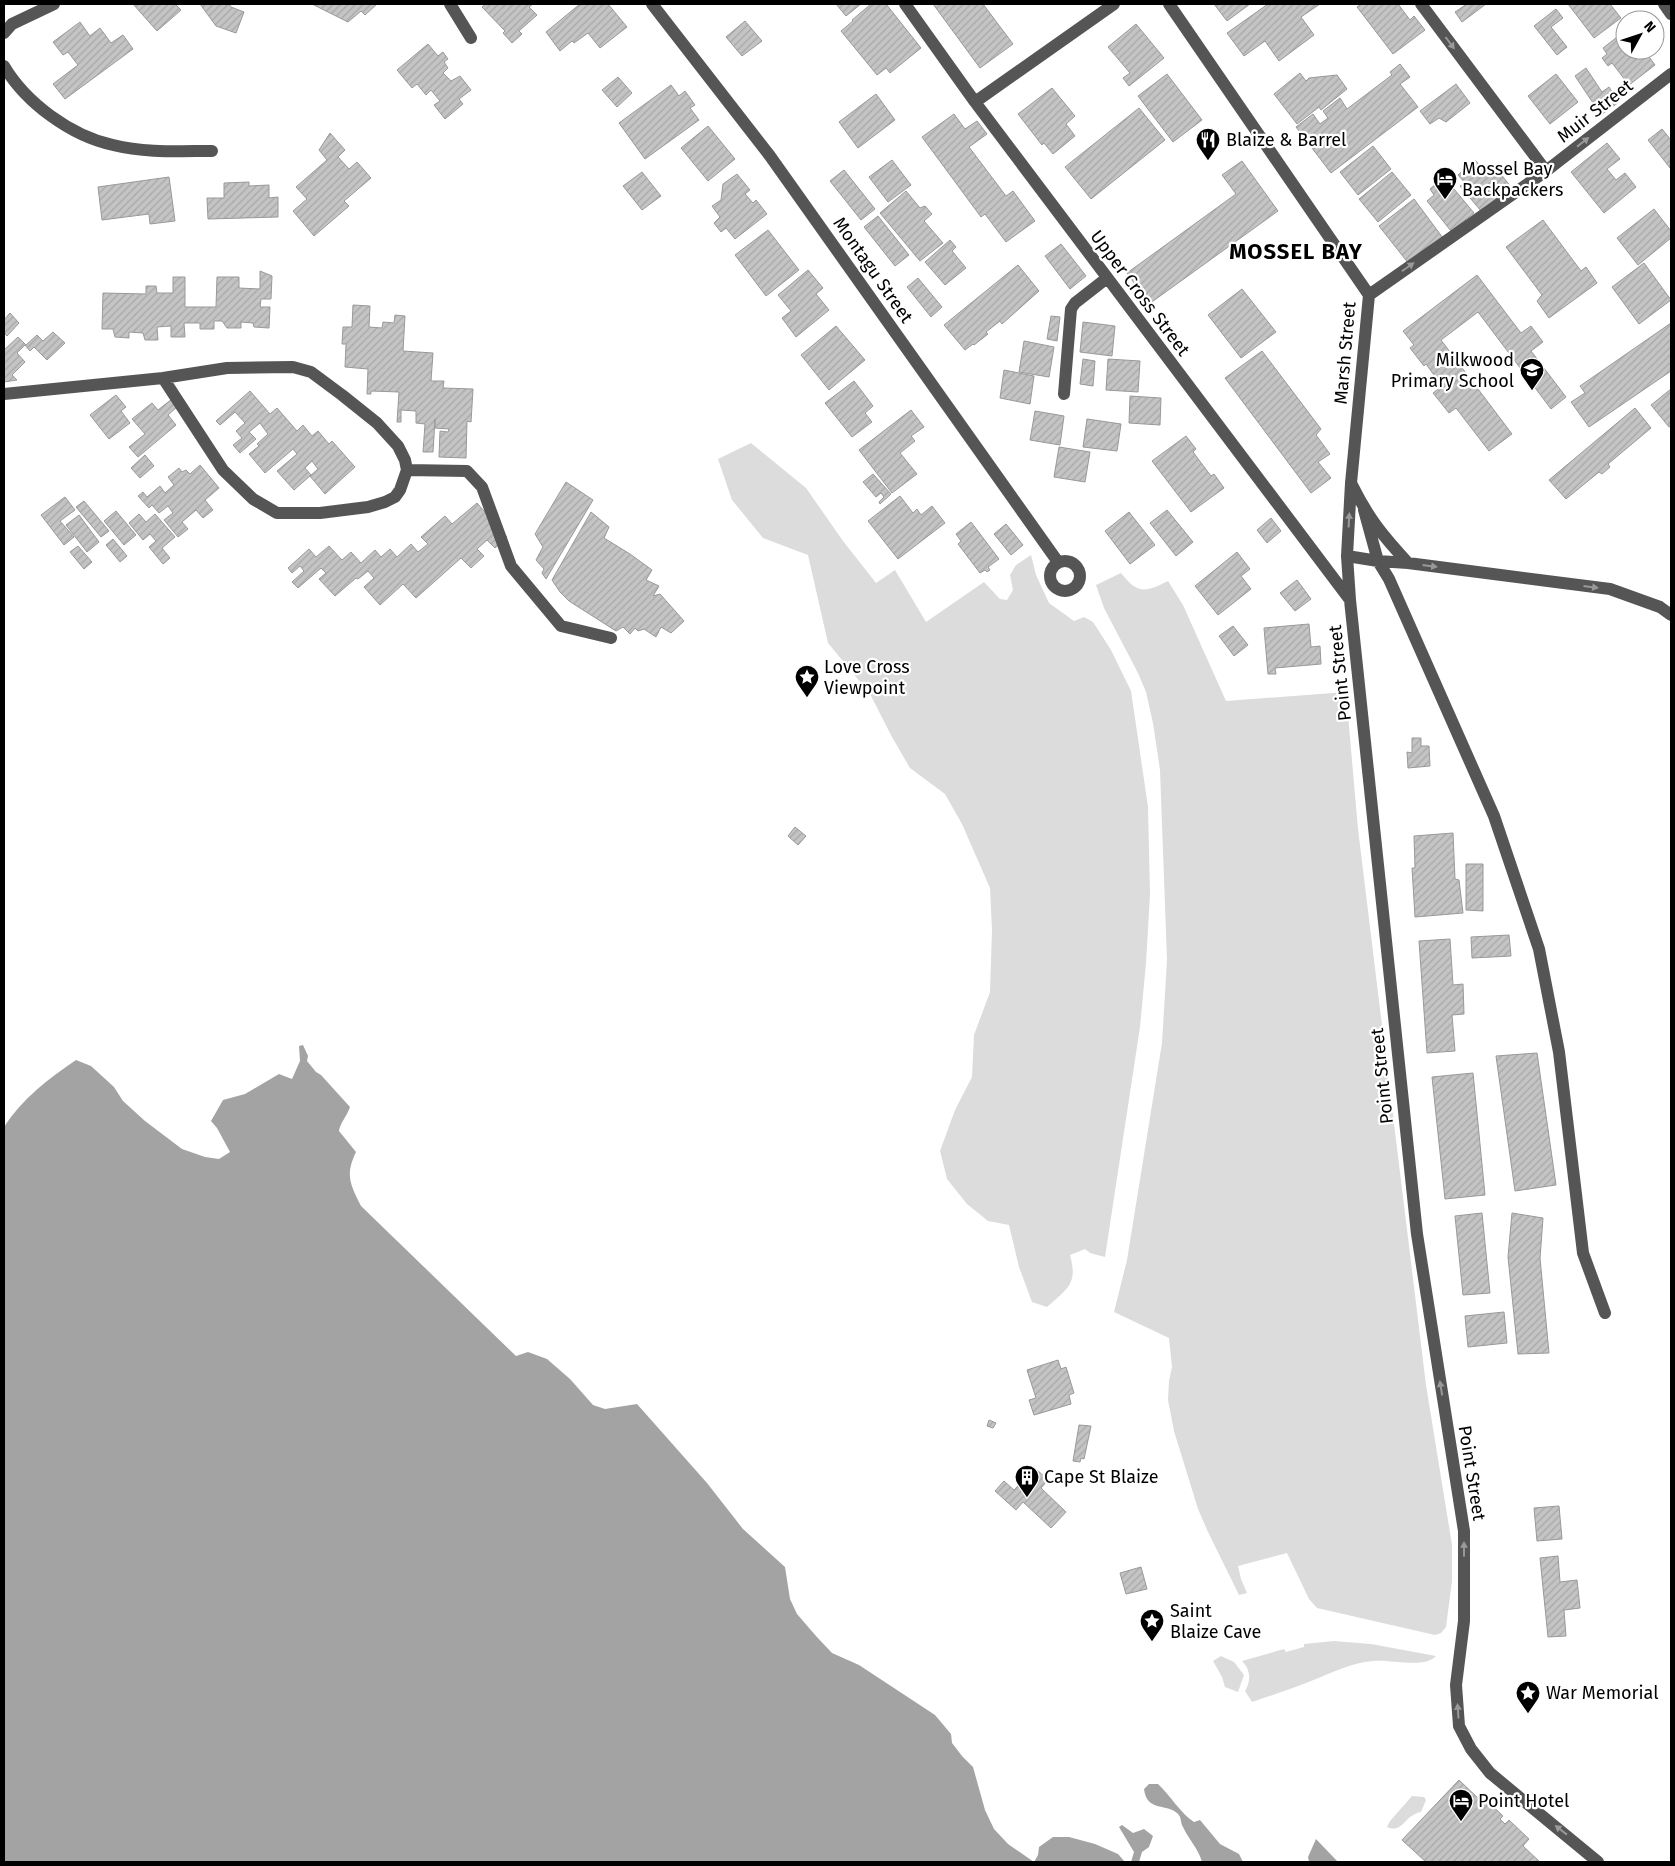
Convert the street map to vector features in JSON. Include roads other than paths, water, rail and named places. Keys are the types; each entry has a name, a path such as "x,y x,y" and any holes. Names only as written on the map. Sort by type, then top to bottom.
{"street":[{"path":"4,33 12,24 54,4"},
{"path":"450,4 471,38"},
{"name":"Montagu Street","path":"652,4 770,156 1058,562"},
{"name":"Upper Cross Street","path":"904,4 975,102 1350,600"},
{"path":"975,102 1114,4"},
{"name":"Marsh Street","path":"1169,4 1368,295 1351,483 1347,556"},
{"path":"1421,4 1546,171"},
{"path":"1664,4 1671,14"},
{"path":"4,66 27,97 54,118 87,137 112,145 152,151 212,151"},
{"name":"Muir Street","path":"1368,295 1546,171 1671,74"},
{"path":"1064,394 1071,309 1075,303 1107,278"},
{"path":"4,394 163,378 227,368 294,366 311,372 377,423 398,446 405,460 407,470 400,490 395,497 368,507 320,513 277,513 253,499 223,470 163,378"},
{"path":"407,470 467,471 482,487 511,566 561,626 612,638"},
{"path":"1351,483 1364,510 1380,533 1408,563"},
{"path":"1364,510 1378,561 1389,579 1494,816 1539,949 1559,1052 1583,1253 1605,1313"},
{"path":"1347,556 1610,589 1660,607 1671,615"},
{"name":"Point Street","path":"1347,556 1350,600 1417,1234 1464,1531 1464,1621 1456,1685 1459,1726 1471,1749 1490,1773 1598,1862"}],"place":[{"name":"Blaize & Barrel","path":"1208,161"},
{"name":"Mossel Bay Backpackers","path":"1445,200"},
{"name":"Milkwood Primary School","path":"1532,391"},
{"name":"Love Cross Viewpoint","path":"807,698"},
{"name":"Cape St Blaize","path":"1027,1498"},
{"name":"Saint Blaize Cave","path":"1152,1642"},
{"name":"War Memorial","path":"1528,1714"},
{"name":"Point Hotel","path":"1461,1822"}],"district":[{"name":"MOSSEL BAY","path":"1296,251"}]}
